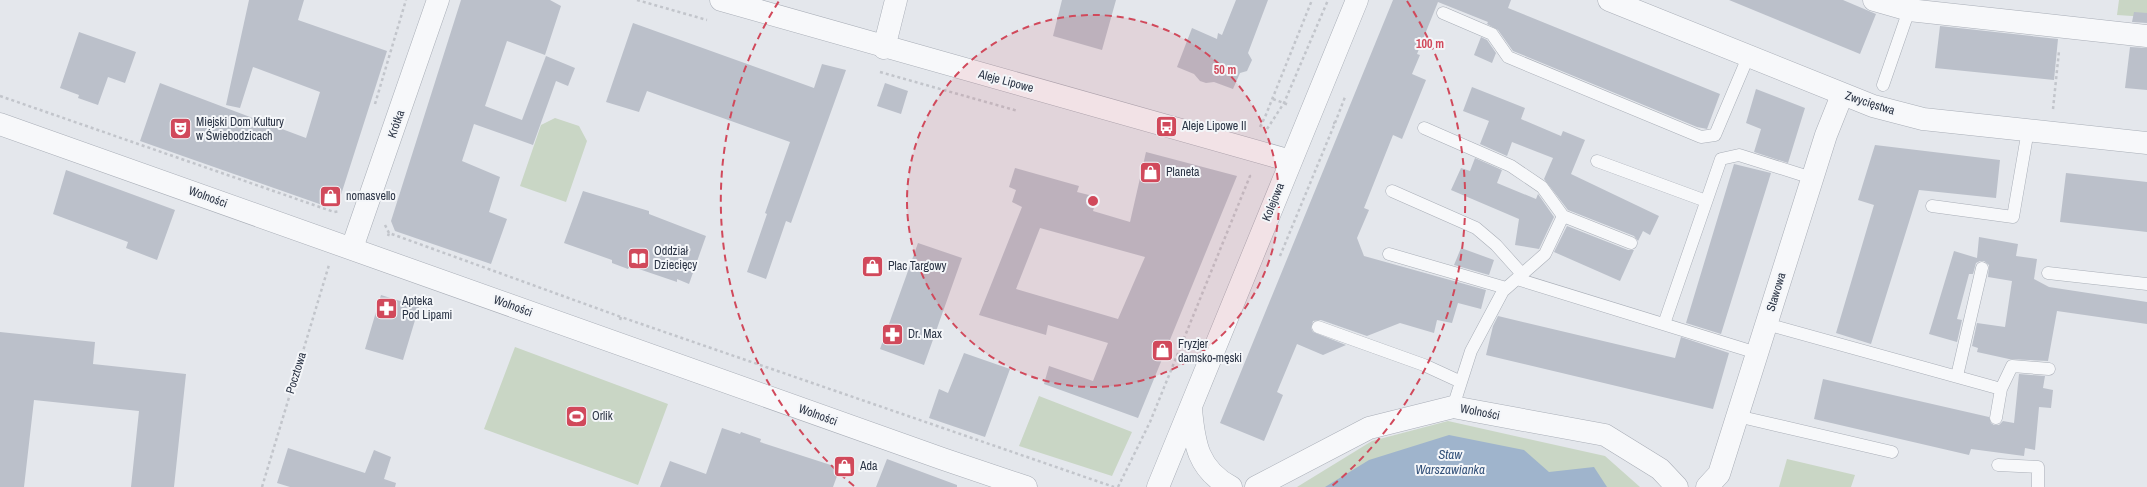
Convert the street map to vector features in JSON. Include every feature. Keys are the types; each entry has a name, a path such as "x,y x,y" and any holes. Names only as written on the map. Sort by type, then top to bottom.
{"street":[{"name":"Krótka","path":"352,248 438,0"},
{"name":"Aleje Lipowe","path":"721,0 884,48 1291,161"},
{"path":"884,48 896,0"},
{"name":"Kolejowa","path":"1158,487 1190,405 1357,0"},
{"name":"Zwycięstwa","path":"1609,0 1873,106 1923,119 2147,143"},
{"path":"1874,0 1909,10 2147,36"},
{"name":"Stawowa","path":"1707,487 1719,474 1812,178 1826,135 1842,94"},
{"name":"Wolności","path":"0,124 943,459 1026,487"},
{"name":"Kolejowa","path":"1190,405 1194,438 1201,459 1220,481 1231,487"},
{"name":"Wolności","path":"1256,487 1370,428 1453,407 1605,435 1660,469 1677,487"}],"lane":[{"path":"1883,85 1909,10"},
{"path":"1443,13 1492,34 1508,57 1702,136 1715,135 1748,57"},
{"path":"1424,128 1511,166 1542,187 1563,216 1631,243"},
{"path":"1932,206 2012,217 2028,130"},
{"path":"1664,324 1721,159 1738,155 1812,178"},
{"path":"1597,161 1706,201"},
{"path":"1392,191 1476,228 1496,245 1520,277 1757,353"},
{"path":"1453,407 1471,351 1506,288 1545,254 1563,216"},
{"path":"1389,254 1506,288"},
{"path":"1956,376 1982,268"},
{"path":"2048,273 2147,284"},
{"path":"1766,324 2001,389"},
{"path":"1318,327 1424,365 1461,382"},
{"path":"1996,418 2001,389 2012,366 2049,369"},
{"path":"1737,416 1892,452"},
{"path":"1998,465 2038,467 2038,487"}],"path":[{"path":"374,106 406,0"},
{"path":"1258,128 1262,125 1273,99 1312,0"},
{"path":"1265,131 1284,103 1328,0"},
{"path":"2053,109 2062,26"},
{"path":"0,96 334,212 341,211 344,205"},
{"path":"1273,99 1294,107"},
{"path":"1278,262 1335,124 1327,120"},
{"path":"1118,487 1150,422 1244,191 1250,176 1246,171"},
{"path":"386,239 389,234 621,317 1114,487"},
{"name":"Pocztowa","path":"262,487 331,259"}],"green space":[{"path":"2119,0 2147,0 2147,17 2117,15"},
{"path":"555,118 579,126 587,141 566,202 520,186 541,125"},
{"name":"Orlik","path":"515,347 668,404 638,485 484,429"},
{"path":"1039,396 1132,432 1112,476 1019,446"},
{"name":"Staw Warszawianka","path":"1448,421 1605,456 1640,487 1297,487 1372,441"},
{"path":"1787,459 1855,475 1851,487 1779,487"}],"water":[{"name":"Staw Warszawianka","path":"1449,435 1524,450 1549,472 1594,467 1607,487 1325,487 1369,460"}],"building":[{"path":"249,0 304,0 298,20 387,51 339,201 328,207 140,141 160,83 306,138 320,92 253,67 240,108 226,105"},
{"path":"461,0 550,0 561,6 545,55 507,41 485,106 522,120 546,56 575,68 568,86 556,81 533,145 474,124 462,161 500,177 489,212 507,219 491,264 395,231 391,221"},
{"path":"1062,0 1116,0 1102,50 1053,36"},
{"path":"1236,0 1268,0 1248,53 1252,60 1247,71 1240,73 1233,89 1214,82 1206,83 1200,81 1194,74 1177,67 1192,28 1217,39 1218,33 1222,35"},
{"path":"1393,0 1511,0 1508,8 1720,94 1707,129 1697,127 1513,51 1498,30 1487,24 1488,22 1438,2 1417,54 1420,55 1412,74 1426,80 1402,139 1393,135 1364,208 1369,210 1357,238 1364,256 1486,290 1481,309 1458,303 1452,323 1437,320 1434,333 1400,323 1367,336 1321,320 1313,321 1311,328 1313,332 1346,345 1323,355 1297,344 1277,392 1283,395 1264,441 1220,423"},
{"path":"1729,0 1843,0 1876,14 1860,54"},
{"path":"2134,12 2147,13 2147,23 2132,22"},
{"path":"633,23 814,88 822,64 846,70 791,223 786,221 766,279 747,272 767,214 765,213 790,142 647,91 639,112 606,102"},
{"path":"1940,26 2058,39 2054,80 1935,68"},
{"path":"79,32 136,52 125,83 108,77 98,105 78,98 79,95 60,88"},
{"path":"1481,37 1487,40 1496,53 1492,63 1474,55"},
{"path":"2130,47 2147,48 2147,90 2125,88"},
{"path":"885,83 908,91 901,114 877,106"},
{"path":"1472,87 1525,108 1521,119 1561,136 1563,131 1585,140 1571,174 1659,216 1650,235 1643,231 1638,241 1634,236 1568,210 1544,179 1553,158 1512,142 1507,156 1480,144 1489,121 1463,111"},
{"path":"1756,89 1805,108 1788,163 1754,152 1761,129 1746,123"},
{"path":"1875,145 2000,160 1996,198 1919,190 1871,344 1836,333 1874,205 1858,200"},
{"path":"1146,152 1237,176 1138,418 1044,384 1049,366 1093,381 1108,343 1048,325 1046,335 979,315 1022,207 1012,202 1016,190 1009,187 1015,168 1079,186 1077,192 1097,197 1093,211 1130,222","holes":["1040,228 1145,257 1118,319 1016,289"]},
{"path":"1475,158 1502,170 1497,183 1536,199 1538,194 1554,217 1539,249 1515,245 1519,219 1451,190 1461,168 1470,171"},
{"path":"1734,164 1771,173 1721,334 1686,323"},
{"path":"66,170 175,210 157,260 126,248 128,242 53,214"},
{"path":"2066,173 2147,182 2147,232 2060,222"},
{"path":"583,191 649,211 649,214 706,236 689,284 677,279 677,282 630,266 628,269 612,263 612,260 564,243"},
{"path":"1567,226 1628,250 1634,250 1620,281 1554,252"},
{"path":"1979,237 2018,244 2016,256 2037,259 2034,279 2049,287 2147,302 2147,324 2057,311 2048,361 2009,359 1977,352 1978,348 1972,346 1977,323 2005,327 2012,281 1988,277 1989,265 1984,261 1980,261 1976,263 1973,274 1969,274 1957,319 1962,320 1957,342 1929,334 1954,251 1977,258"},
{"path":"918,243 962,258 924,365 880,349"},
{"path":"1461,248 1494,260 1489,275 1454,265"},
{"path":"381,295 419,307 403,360 365,349"},
{"path":"1498,316 1675,358 1681,337 1729,353 1713,409 1486,355 1493,326"},
{"path":"0,332 95,342 93,364 186,374 174,487 131,487 139,411 34,400 24,487 0,487"},
{"path":"964,353 1010,369 985,437 929,418 939,389 948,393"},
{"path":"2019,374 2045,376 2043,388 2053,390 2051,408 2039,407 2035,450 2025,448 2024,456 1971,449 1969,455 1814,419 1823,379 1989,417 1991,423 1994,425 1999,425 2003,421 2014,423"},
{"path":"722,428 740,434 741,432 761,439 760,442 840,468 833,487 660,487 670,461 706,474"},
{"path":"288,448 365,473 374,450 391,457 384,479 396,483 395,487 290,487 277,483"},
{"path":"887,459 957,485 957,487 876,487"}],"place":[{"name":"Aleje Lipowe II","path":"1166,126"},
{"name":"Miejski Dom Kultury w Świebodzicach","path":"181,129"},
{"name":"Planeta","path":"1151,172"},
{"name":"nomasvello","path":"330,196"},
{"name":"Oddział Dziecięcy","path":"638,258"},
{"name":"Plac Targowy","path":"872,266"},
{"name":"Apteka Pod Lipami","path":"386,308"},
{"name":"Dr. Max","path":"893,334"},
{"name":"Fryzjer damsko-męski","path":"1162,351"},
{"name":"Orlik","path":"576,416"},
{"name":"Ada","path":"844,466"}]}
